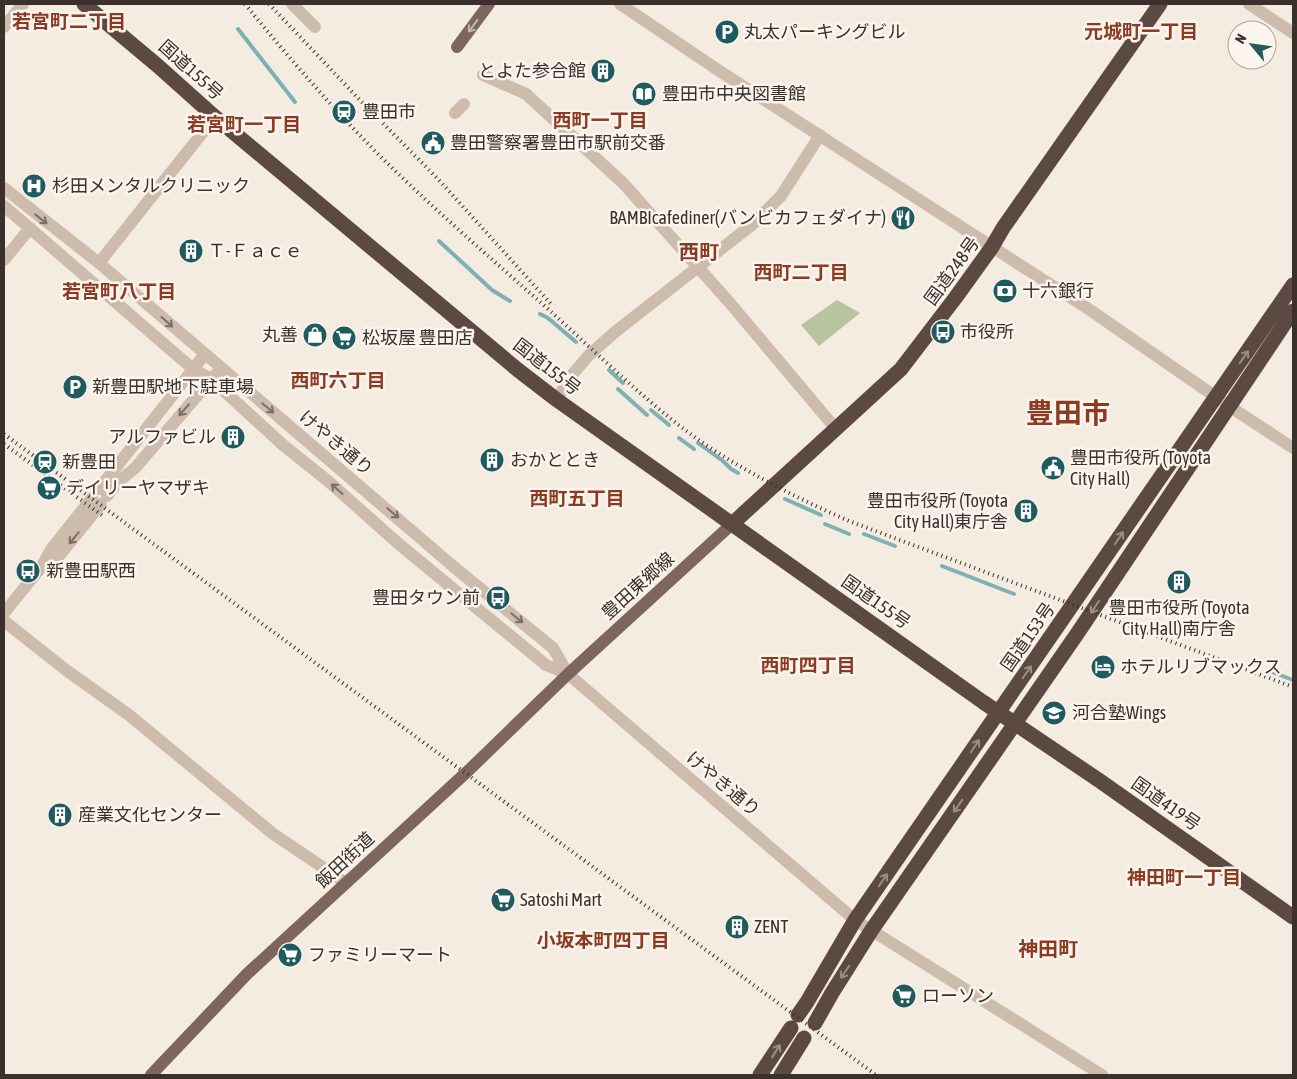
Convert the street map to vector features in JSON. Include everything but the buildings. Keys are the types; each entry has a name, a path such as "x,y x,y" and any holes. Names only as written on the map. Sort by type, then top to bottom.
{"highway":[{"name":"国道155号","path":"84,4 215,117 518,370 557,400 1015,723"},
{"name":"国道248号","path":"732,524 901,369 927,337 992,248 1003,228 1160,4"},
{"name":"国道153号","path":"760,1075 807,1002 855,920 1293,285"},
{"path":"815,1023 871,930 1077,634 1293,311"},
{"name":"国道419号","path":"1015,723 1100,780 1293,918"},
{"path":"781,1075 804,1038"}],"main road":[{"path":"457,48 489,4"},
{"name":"豊田東郷線","path":"568,674 732,524"},
{"name":"飯田街道","path":"151,1075 247,974 469,770 568,674"}],"street":[{"path":"4,27 23,4"},
{"path":"292,4 315,27"},
{"path":"620,4 721,72 1105,320 1228,406 1293,448"},
{"path":"1249,4 1293,33"},
{"path":"482,75 526,94 623,183 697,266 836,429"},
{"path":"99,263 215,117"},
{"path":"557,400 567,381 588,356 697,266 753,224 781,196 820,135"},
{"name":"けやき通り","path":"4,188 99,263 454,567 553,648 568,674"},
{"name":"けやき通り","path":"4,206 193,369 211,379 282,445 328,481 465,600 546,665 568,674 855,920 1102,1075"},
{"path":"4,260 30,228"},
{"path":"100,497 205,354"},
{"path":"4,613 42,566 52,548 100,497 135,468 211,379 222,369"},
{"path":"4,621 66,670 129,715 272,833 346,883"}],"green space":[{"path":"837,300 860,313 819,346 801,325"}],"waterway":[{"path":"238,29 295,102"},
{"path":"439,241 492,290 510,301"},
{"path":"540,314 548,318 576,342"},
{"path":"609,370 623,383"},
{"path":"618,389 647,415"},
{"path":"651,410 669,425"},
{"path":"679,438 694,449"},
{"path":"698,443 738,473"},
{"path":"785,499 821,515"},
{"path":"825,524 849,534"},
{"path":"864,534 895,546"},
{"path":"942,566 1014,594"},
{"path":"1272,672 1293,680"}],"railway":[{"path":"245,4 330,103 403,178 638,391 679,425 718,453 773,484 849,521 1293,687"},
{"path":"269,4 438,179 551,304"},
{"path":"4,434 876,1075"},
{"path":"4,444 103,516"}],"place":[{"name":"丸太パーキングビル","path":"727,32"},
{"name":"とよた参合館","path":"603,71"},
{"name":"豊田市中央図書館","path":"644,94"},
{"name":"豊田市","path":"344,112"},
{"name":"豊田警察署豊田市駅前交番","path":"433,143"},
{"name":"杉田メンタルクリニック","path":"34,186"},
{"name":"BAMBIcafediner(バンビカフェダイナ)","path":"903,218"},
{"name":"Ｔ-Ｆａｃｅ","path":"191,251"},
{"name":"十六銀行","path":"1005,291"},
{"name":"市役所","path":"943,332"},
{"name":"丸善","path":"315,335"},
{"name":"松坂屋 豊田店","path":"344,338"},
{"name":"新豊田駅地下駐車場","path":"75,387"},
{"name":"アルファビル","path":"233,437"},
{"name":"おかととき","path":"492,460"},
{"name":"新豊田","path":"45,462"},
{"name":"豊田市役所 (Toyota City Hall)","path":"1053,468"},
{"name":"デイリーヤマザキ","path":"49,488"},
{"name":"豊田市役所 (Toyota City Hall)東庁舎","path":"1026,511"},
{"name":"新豊田駅西","path":"28,571"},
{"name":"豊田市役所 (Toyota City Hall)南庁舎","path":"1179,582"},
{"name":"豊田タウン前","path":"498,598"},
{"name":"ホテルリブマックス","path":"1103,667"},
{"name":"河合塾Wings","path":"1054,713"},
{"name":"産業文化センター","path":"60,815"},
{"name":"Satoshi Mart","path":"503,900"},
{"name":"ZENT","path":"737,927"},
{"name":"ファミリーマート","path":"290,955"},
{"name":"ローソン","path":"904,996"}],"district":[{"name":"若宮町二丁目","path":"69,21"},
{"name":"元城町一丁目","path":"1141,31"},
{"name":"西町一丁目","path":"600,120"},
{"name":"若宮町一丁目","path":"244,124"},
{"name":"西町","path":"699,252"},
{"name":"西町二丁目","path":"801,272"},
{"name":"若宮町八丁目","path":"119,291"},
{"name":"西町六丁目","path":"338,380"},
{"name":"豊田市","path":"1068,413"},
{"name":"西町五丁目","path":"577,498"},
{"name":"西町四丁目","path":"808,665"},
{"name":"神田町一丁目","path":"1184,877"},
{"name":"小坂本町四丁目","path":"603,940"},
{"name":"神田町","path":"1048,949"}]}
